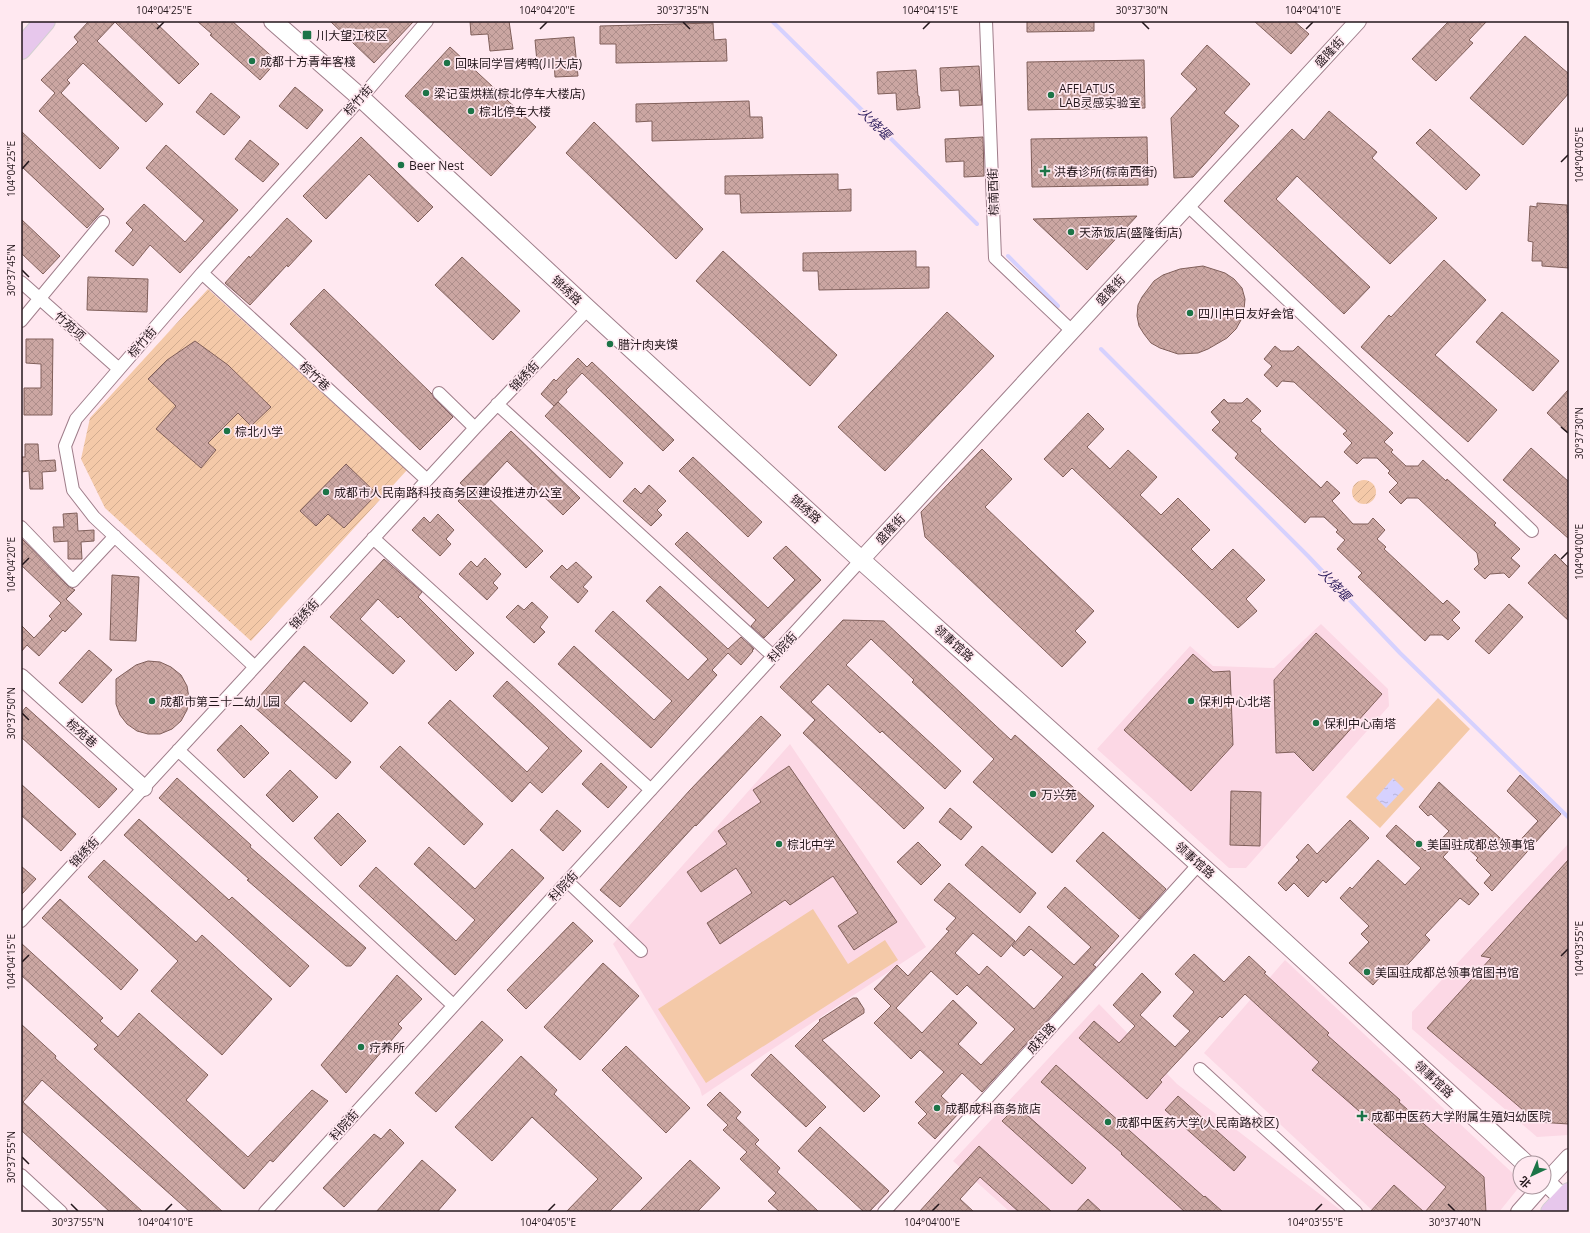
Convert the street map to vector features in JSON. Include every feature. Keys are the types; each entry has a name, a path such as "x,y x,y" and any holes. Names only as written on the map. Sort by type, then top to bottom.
{"main road":[{"path":"21,49 46,21"},
{"name":"锦绣路","path":"273,21 360,98 862,560"},
{"name":"领事馆路","path":"862,560 1199,864 1516,1155"},
{"path":"1552,1191 1563,1202"}],"street":[{"name":"棕竹街","path":"255,667 94,517 73,490 65,446 76,419 202,273 360,98 427,21"},
{"name":"棕南西街","path":"986,21 995,258 1072,331"},
{"name":"盛隆街","path":"862,560 1358,21"},
{"path":"1188,206 1532,531"},
{"path":"21,321 104,222"},
{"name":"棕竹巷","path":"202,273 427,480"},
{"name":"竹苑项","path":"21,282 119,370"},
{"name":"锦绣街","path":"21,920 497,404 588,309"},
{"path":"439,393 475,428"},
{"path":"497,404 772,656"},
{"path":"21,527 73,581 115,536"},
{"path":"373,538 651,790"},
{"name":"科院街","path":"265,1212 453,1005 568,882 772,656 862,560"},
{"name":"棕苑巷","path":"21,678 144,788"},
{"path":"178,750 453,1005"},
{"name":"成科路","path":"884,1212 1199,864"},
{"path":"568,882 641,951"},
{"path":"1200,1069 1356,1212"},
{"path":"1552,1175 1569,1157"},
{"path":"21,1175 61,1212"},
{"path":"1519,1212 1534,1195"}],"shaded area":[{"path":"208,289 407,470 251,641 105,508 81,459 90,418"},
{"path":"1364,480 1373,483 1376,492 1373,501 1364,504 1355,501 1352,492 1355,483"},
{"path":"1321,624 1388,689 1389,706 1246,868 1229,868 1097,749 1190,646 1213,666 1274,668"},
{"path":"1438,698 1470,729 1380,828 1346,797"},
{"name":"棕北中学","path":"790,744 926,947 702,1096 700,1089 613,944"},
{"path":"1569,843 1569,1135 1537,1137 1412,1029 1412,1012"},
{"path":"813,909 848,964 885,940 898,960 706,1083 658,1009"},
{"name":"成都中医药大学附属生殖妇幼医院","path":"1285,960 1512,1173 1513,1195 1499,1212 1374,1212 1204,1053"},
{"name":"成都中医药大学(人民南路校区)","path":"1099,1004 1177,1084 1343,1212 1010,1212 953,1161"}],"water":[{"path":"1393,778 1404,789 1386,808 1376,798"}],"building":[{"path":"89,21 154,21 199,64 179,84 115,22 97,41 163,104 146,122 83,63 67,80 70,83 61,93 119,148 100,169 39,111 55,93 41,80 78,42 74,37"},
{"path":"197,21 232,21 277,61 260,80 210,35 212,34"},
{"path":"330,21 414,21 374,63"},
{"path":"470,21 509,21 513,49 490,51 488,34 471,35"},
{"path":"1027,21 1094,21 1094,31 1027,32"},
{"path":"1254,21 1294,21 1309,34 1291,54"},
{"path":"1449,21 1487,21 1469,40 1473,43 1436,81 1412,59"},
{"path":"713,23 714,40 726,39 727,61 616,63 616,44 600,44 600,26"},
{"path":"1525,36 1569,74 1569,93 1523,145 1470,98"},
{"path":"574,37 578,76 555,77 554,61 537,62 535,40"},
{"path":"1207,45 1250,84 1224,113 1239,126 1193,177 1174,178 1171,118 1197,89 1181,74"},
{"name":"棕北停车大楼","path":"450,47 536,127 491,176 405,96"},
{"path":"1144,60 1145,108 1028,110 1027,62"},
{"path":"979,66 982,105 960,106 959,90 941,91 940,68"},
{"path":"916,70 920,108 897,110 896,93 878,94 877,72"},
{"path":"295,87 323,110 307,129 279,106"},
{"path":"211,93 240,117 224,135 196,112"},
{"path":"749,101 750,117 762,117 763,138 652,141 652,121 636,122 636,104"},
{"path":"1329,111 1377,152 1372,158 1437,218 1390,264 1297,176 1276,199 1370,287 1344,314 1224,201 1292,129 1304,140"},
{"path":"594,122 703,229 676,259 566,153"},
{"path":"1430,129 1480,175 1466,190 1416,143"},
{"path":"21,131 104,209 87,228 21,166"},
{"path":"361,137 433,207 418,222 369,174 326,219 303,196"},
{"path":"983,137 984,176 964,177 964,161 946,162 945,139"},
{"path":"1147,137 1148,185 1032,187 1031,139"},
{"path":"250,140 279,164 263,182 235,159"},
{"path":"166,145 238,210 180,273 150,245 133,266 115,251 133,230 126,223 144,204 185,242 204,221 146,168"},
{"path":"838,174 838,190 851,189 851,211 741,213 740,194 725,194 725,176"},
{"path":"1537,203 1567,205 1567,213 1569,213 1569,268 1542,266 1542,261 1532,261 1533,242 1528,241 1530,206 1537,207"},
{"path":"1137,216 1087,270 1033,219"},
{"path":"287,218 312,241 288,267 287,265 250,305 225,283 249,256 250,258"},
{"path":"21,219 60,256 43,274 21,253"},
{"path":"723,251 837,355 810,386 696,281"},
{"path":"916,251 916,267 929,267 929,288 819,290 818,271 803,271 803,253"},
{"path":"462,257 520,311 493,340 435,285"},
{"path":"1444,260 1486,300 1435,355 1497,410 1468,442 1361,347 1389,315 1391,317"},
{"name":"四川中日友好会馆","path":"1203,266 1225,273 1234,279 1242,288 1245,299 1244,310 1236,329 1227,338 1198,353 1178,354 1160,348 1151,343 1139,326 1137,316 1138,305 1142,297 1154,281 1163,275 1180,269"},
{"path":"88,277 148,279 147,312 87,310"},
{"path":"324,289 432,394 434,398 453,417 420,450 290,324"},
{"path":"947,312 994,356 885,471 838,427"},
{"path":"1502,312 1559,361 1533,391 1476,342"},
{"path":"26,339 53,339 52,415 24,415 24,388 41,388 41,364 26,363"},
{"path":"195,341 228,365 271,407 251,426 238,413 208,443 216,450 201,468 156,429 176,406 148,379 167,360"},
{"path":"1275,346 1281,351 1293,351 1298,346 1393,433 1384,442 1393,450 1391,452 1406,466 1418,466 1423,460 1446,481 1447,479 1496,523 1494,525 1520,549 1511,558 1520,566 1509,578 1504,573 1490,574 1485,579 1474,569 1479,564 1477,553 1418,498 1407,498 1401,504 1389,492 1398,483 1388,473 1390,471 1377,458 1363,458 1357,464 1344,452 1352,443 1343,434 1347,431 1294,382 1282,381 1277,387 1264,375 1272,366 1264,359"},
{"path":"578,358 587,367 592,362 674,440 663,451 582,373 566,390 567,392 554,406 541,394 554,379 556,381"},
{"path":"1569,389 1569,434 1547,413"},
{"path":"1247,398 1261,411 1251,421 1261,429 1260,431 1321,488 1327,481 1340,493 1332,501 1353,524 1368,524 1373,518 1385,530 1377,539 1386,547 1384,549 1443,604 1447,600 1460,612 1452,620 1460,628 1448,640 1442,635 1430,635 1425,641 1358,577 1362,573 1337,549 1345,540 1336,532 1338,530 1324,517 1310,517 1305,523 1235,458 1238,454 1212,430 1220,422 1211,412 1224,399 1228,403 1242,403"},
{"path":"558,402 623,463 610,478 545,416"},
{"path":"1088,413 1104,429 1087,447 1110,469 1128,450 1157,477 1140,495 1161,515 1178,498 1210,530 1191,549 1212,570 1233,549 1265,580 1246,599 1257,611 1238,628 1072,468 1063,477 1044,459"},
{"path":"511,431 580,498 563,515 507,461 480,490 543,551 526,568 458,501 468,490 460,483"},
{"path":"25,444 38,444 39,461 55,460 56,471 42,472 43,489 30,489 29,471 21,472 21,457 25,457"},
{"path":"1531,448 1569,482 1569,539 1503,480"},
{"path":"982,449 1012,479 985,507 1094,611 1075,631 1086,642 1062,667 925,537 921,512"},
{"path":"693,457 762,522 748,537 679,471"},
{"path":"346,464 377,494 344,528 328,514 316,526 300,511"},
{"path":"649,485 666,501 657,510 662,515 651,526 623,501 635,488 641,494"},
{"path":"77,513 78,531 94,530 94,541 81,542 82,559 68,559 68,541 54,542 53,527 64,527 63,514"},
{"path":"438,514 454,530 446,539 451,544 440,556 412,530 424,517 430,523"},
{"path":"687,532 768,608 795,580 773,558 786,546 821,580 764,638 751,626 756,620 675,544"},
{"path":"21,538 68,586 75,590 66,599 82,614 65,632 63,630 39,656 27,645 21,652 21,625 34,638 52,619 49,616 61,603 21,565"},
{"path":"1555,554 1569,568 1569,621 1528,583"},
{"path":"485,558 501,574 493,583 498,588 487,600 459,574 471,561 477,567"},
{"path":"384,559 422,592 418,597 474,653 456,671 400,616 398,618 378,599 360,619 405,661 393,674 330,617"},
{"path":"576,562 592,577 583,587 588,591 578,603 550,577 562,565 567,570"},
{"path":"112,575 139,577 136,641 110,640"},
{"path":"660,586 728,649 741,637 754,649 741,665 728,653 712,670 717,675 651,748 558,664 574,646 654,720 672,701 595,631 613,611 688,680 708,659 646,601"},
{"path":"532,602 548,617 540,627 545,632 534,643 506,617 518,605 524,610"},
{"path":"1509,604 1523,617 1489,654 1475,641"},
{"path":"843,620 884,621 1011,740 1015,735 1094,806 1052,853 973,782 994,759 912,682 914,680 871,639 846,665 961,771 945,789 882,731 880,733 828,684 811,702 924,808 904,829 803,733 815,720 780,687"},
{"name":"保利中心南塔","path":"1316,633 1382,694 1313,771 1294,752 1276,753 1274,680"},
{"path":"304,646 368,703 351,722 304,681 284,703 351,762 336,779 252,705"},
{"path":"89,650 112,670 82,703 59,683"},
{"name":"保利中心北塔","path":"1193,654 1213,672 1230,671 1233,745 1191,791 1124,730"},
{"name":"成都市第三十二幼儿园","path":"148,661 160,662 171,667 181,675 187,686 189,698 187,710 181,721 172,729 160,734 148,734 137,731 127,724 120,715 116,704 116,679 136,665"},
{"path":"507,681 582,751 542,793 530,782 512,802 428,723 450,700 527,772 549,748 493,696"},
{"path":"26,707 117,789 99,808 21,737 21,713"},
{"path":"761,716 781,735 696,826 695,825 620,907 600,890 690,790"},
{"path":"241,725 269,753 244,778 217,750"},
{"path":"400,746 483,824 464,845 380,767"},
{"path":"601,763 627,787 608,808 582,784"},
{"path":"789,766 897,922 854,950 838,926 858,913 833,876 790,905 785,900 720,944 707,923 752,893 736,868 701,892 687,872 727,844 718,831 761,802 753,790"},
{"path":"290,770 318,797 293,822 266,795"},
{"path":"1520,775 1561,814 1492,891 1484,883 1491,875 1476,860 1478,858 1459,840 1443,857 1479,894 1469,905 1460,898 1425,935 1430,940 1399,974 1390,966 1373,985 1349,963 1369,942 1361,934 1369,926 1340,898 1350,887 1352,889 1378,860 1405,885 1421,868 1386,836 1396,825 1425,851 1430,846 1433,848 1449,831 1431,814 1428,816 1419,807 1439,782 1512,849 1538,821 1507,791"},
{"path":"177,778 251,845 250,847 366,948 351,966 346,966 247,880 249,879 159,798"},
{"path":"21,784 76,834 61,851 21,815"},
{"path":"1231,791 1261,792 1260,846 1230,845"},
{"path":"950,808 972,827 961,840 939,822"},
{"path":"557,810 581,831 563,851 540,830"},
{"path":"338,813 366,841 341,866 314,838"},
{"path":"139,819 229,900 232,897 309,966 290,987 124,835"},
{"path":"1350,820 1369,838 1326,883 1323,880 1308,897 1294,883 1286,891 1278,883 1299,860 1296,857 1308,844 1317,854"},
{"path":"1103,832 1166,889 1139,919 1076,861"},
{"path":"918,842 941,865 921,885 897,862"},
{"path":"982,846 1036,893 1020,913 965,865"},
{"path":"429,847 475,889 512,849 544,878 455,975 359,886 376,867 456,941 475,920 414,864"},
{"path":"1569,859 1569,1124 1537,1122 1427,1028 1491,958 1481,956"},
{"path":"104,860 196,942 202,935 272,999 222,1055 151,991 178,961 88,877"},
{"path":"21,866 36,879 21,895"},
{"path":"949,883 1015,941 1001,957 973,933 955,953 979,975 987,966 1034,1009 1063,977 1031,949 1024,956 1012,946 1029,926 1074,965 1091,947 1047,907 1065,887 1119,936 1093,965 1096,967 982,1092 962,1073 941,1096 959,1113 935,1139 918,1123 927,1114 915,1102 944,1072 920,1050 911,1059 874,1023 891,1006 874,989 897,965 908,976 949,931 946,929 956,918 934,900","holes":["931,971 957,995 967,985 1015,1029 981,1065 958,1044 977,1023 953,1000 922,1033 896,1008"]},
{"path":"60,899 138,970 121,990 42,918"},
{"path":"573,922 593,941 526,1009 507,990"},
{"path":"21,943 103,1018 100,1021 118,1037 139,1013 208,1075 186,1100 248,1157 312,1090 328,1101 273,1162 270,1160 244,1189 94,1049 98,1045 21,975"},
{"path":"1194,954 1224,982 1249,956 1266,972 1264,973 1329,1033 1327,1035 1400,1100 1399,1102 1484,1177 1486,1212 1425,1212 1446,1187 1312,1070 1319,1062 1245,994 1222,1018 1220,1016 1160,1080 1162,1082 1147,1099 1079,1038 1094,1021 1119,1043 1135,1026 1113,1005 1142,973 1161,992 1140,1015 1175,1047 1190,1031 1173,1016 1194,992 1175,974"},
{"path":"603,963 639,996 580,1060 544,1027"},
{"name":"疗养所","path":"397,975 422,999 398,1024 402,1028 346,1093 321,1065"},
{"path":"853,998 857,998 864,1009 864,1013 822,1040 880,1096 864,1112 795,1046 820,1021 819,1020"},
{"path":"482,1021 503,1040 436,1112 415,1093"},
{"path":"21,1024 56,1056 55,1058 223,1212 190,1212 42,1080 23,1102 143,1212 110,1212 21,1130"},
{"path":"626,1046 690,1108 666,1133 602,1070"},
{"path":"771,1054 826,1107 806,1127 751,1075"},
{"path":"521,1056 557,1090 554,1094 642,1178 609,1212 566,1212 598,1179 532,1117 492,1161 455,1127"},
{"path":"1056,1065 1204,1197 1205,1196 1223,1212 1185,1212 1121,1154 1122,1153 1041,1082"},
{"path":"720,1092 741,1112 736,1118 759,1140 755,1144 780,1168 777,1172 819,1212 780,1212 768,1201 776,1193 740,1159 747,1152 723,1130 728,1125 707,1105"},
{"path":"1178,1096 1246,1157 1234,1171 1165,1110"},
{"path":"1017,1106 1086,1168 1072,1184 1002,1121"},
{"path":"820,1127 889,1191 869,1212 864,1212 798,1151"},
{"path":"390,1129 404,1143 344,1207 323,1188 374,1134 381,1139"},
{"path":"979,1146 1052,1212 1019,1212 980,1177 960,1199 974,1212 919,1212"},
{"path":"422,1160 456,1190 437,1212 376,1212"},
{"path":"690,1160 720,1188 697,1212 639,1212"},
{"path":"1394,1185 1424,1212 1370,1212"},
{"path":"1088,1199 1102,1212 1076,1212"}],"waterway":[{"name":"火烧堰","path":"772,21 977,224"},
{"name":"火烧堰","path":"1008,256 1058,306"},
{"name":"火烧堰","path":"1101,349 1308,556 1400,653 1569,818"}],"place":[{"name":"川大望江校区","path":"307,35"},
{"name":"成都十方青年客棧","path":"252,61"},
{"name":"回味同学冒烤鸭(川大店)","path":"447,63"},
{"name":"梁记蛋烘糕(棕北停车大楼店)","path":"426,93"},
{"name":"AFFLATUS LAB灵感实验室","path":"1051,95"},
{"name":"棕北停车大楼","path":"471,111"},
{"name":"Beer Nest","path":"401,165"},
{"name":"洪春诊所(棕南西街)","path":"1045,171"},
{"name":"天添饭店(盛隆街店)","path":"1071,232"},
{"name":"四川中日友好会馆","path":"1190,313"},
{"name":"腊汁肉夹馍","path":"610,344"},
{"name":"棕北小学","path":"227,431"},
{"name":"成都市人民南路科技商务区建设推进办公室","path":"326,492"},
{"name":"成都市第三十二幼儿园","path":"152,701"},
{"name":"保利中心北塔","path":"1191,701"},
{"name":"保利中心南塔","path":"1316,723"},
{"name":"万兴苑","path":"1033,794"},
{"name":"棕北中学","path":"779,844"},
{"name":"美国驻成都总领事馆","path":"1419,844"},
{"name":"美国驻成都总领事馆图书馆","path":"1367,972"},
{"name":"疗养所","path":"361,1047"},
{"name":"成都成科商务旅店","path":"937,1108"},
{"name":"成都中医药大学附属生殖妇幼医院","path":"1362,1116"},
{"name":"成都中医药大学(人民南路校区)","path":"1108,1122"}]}
